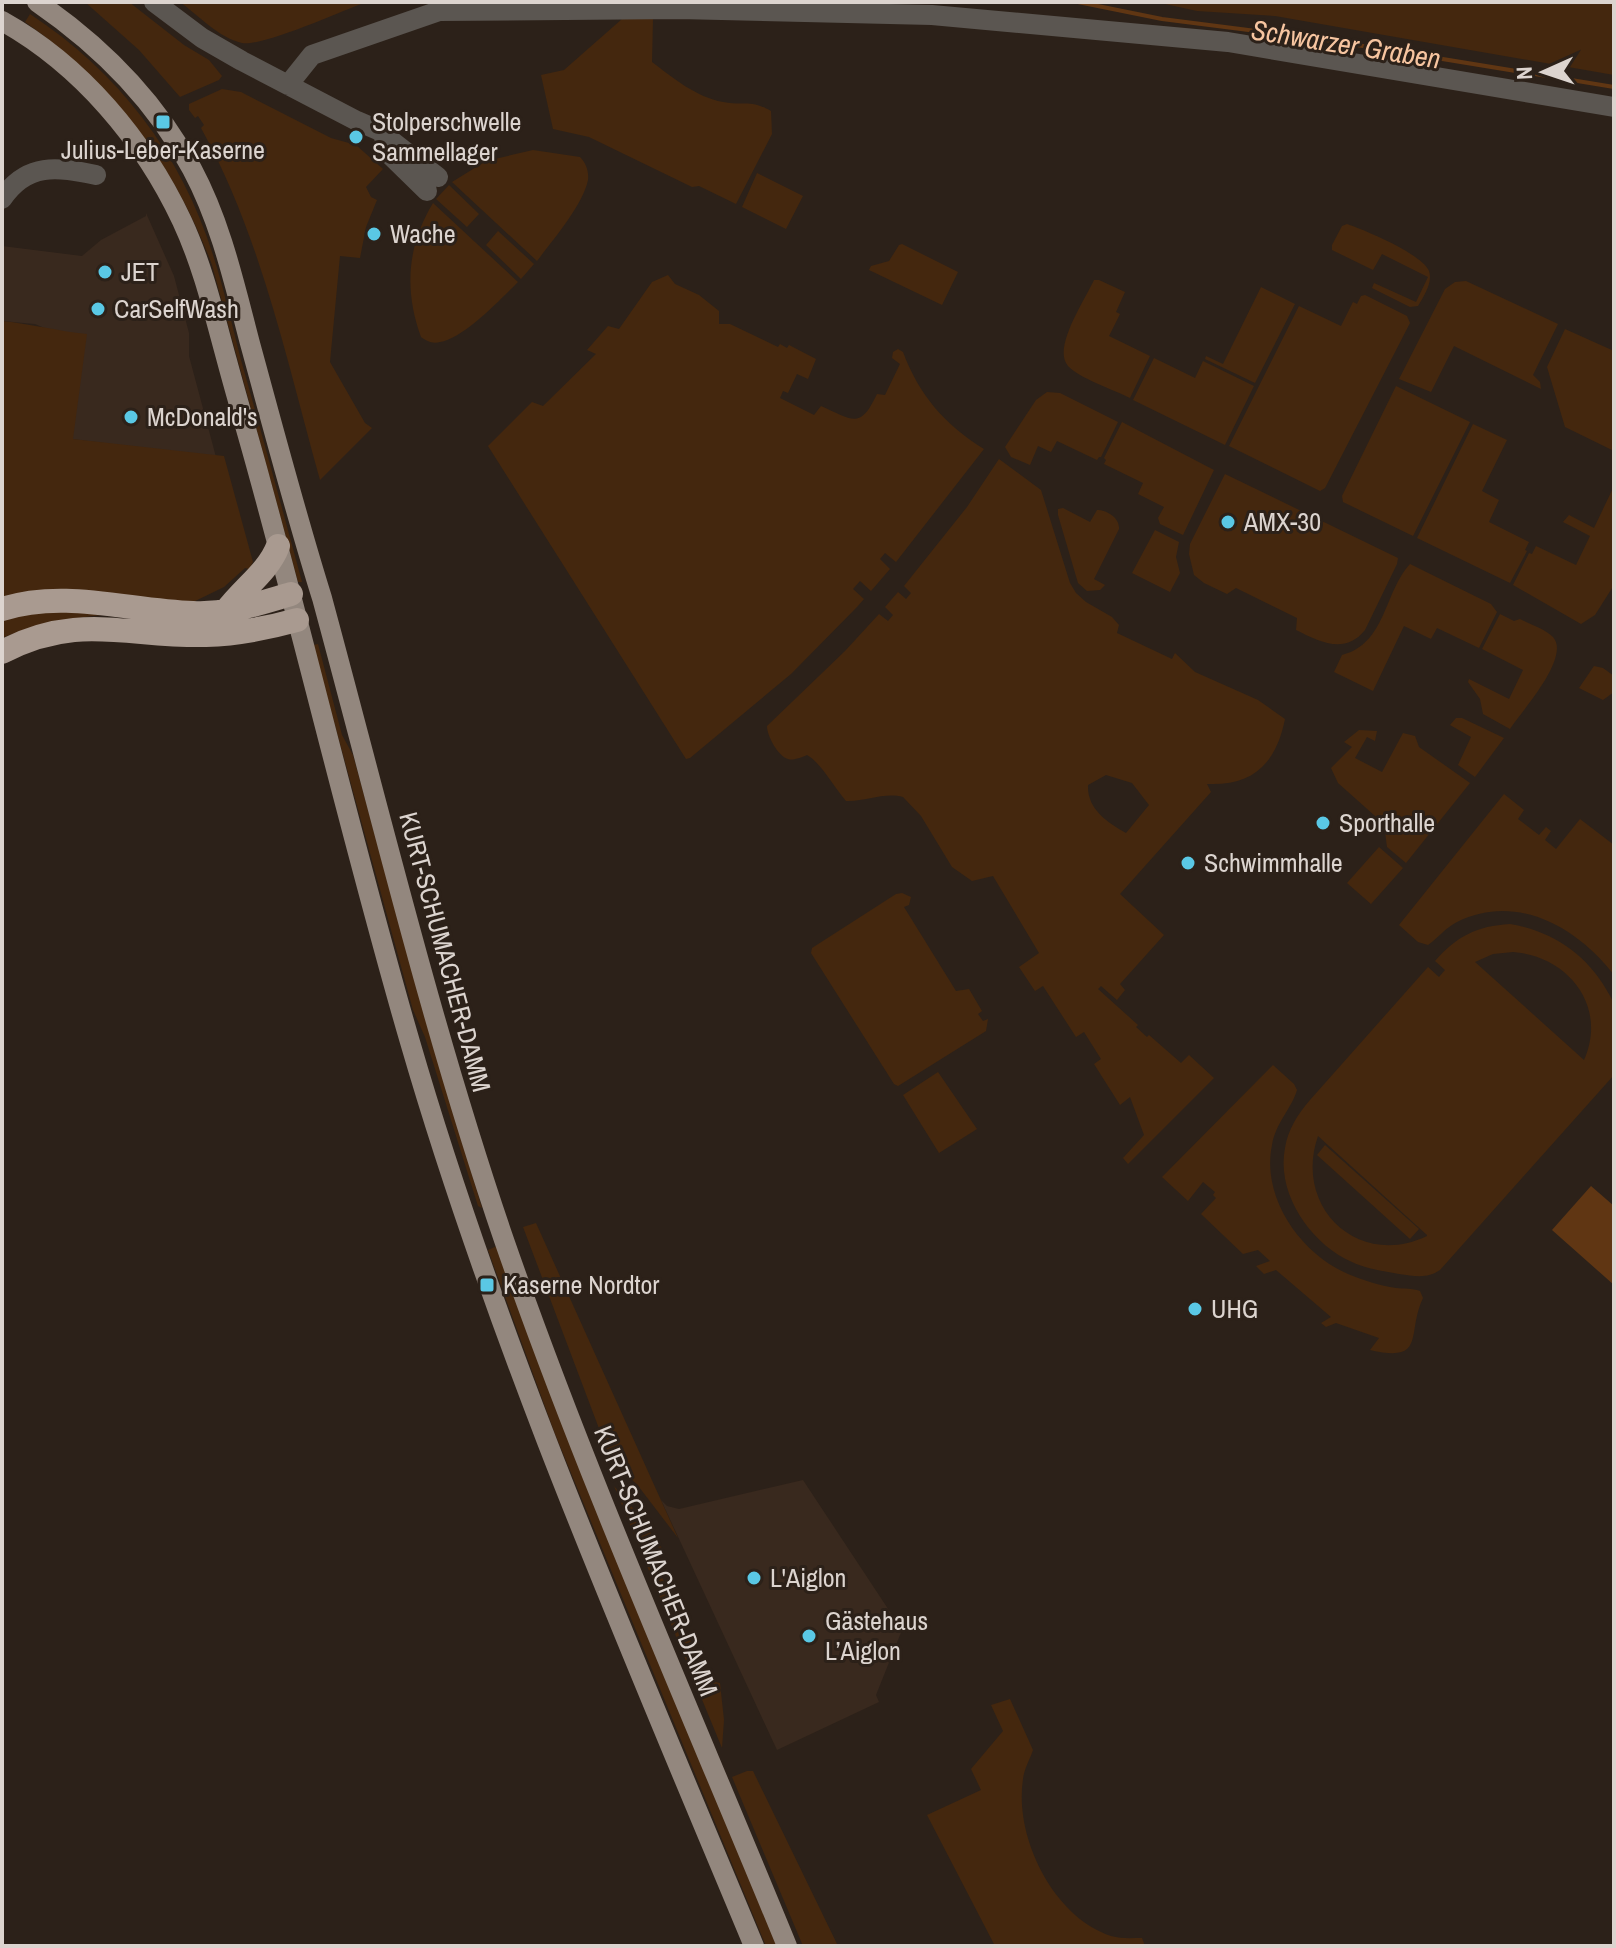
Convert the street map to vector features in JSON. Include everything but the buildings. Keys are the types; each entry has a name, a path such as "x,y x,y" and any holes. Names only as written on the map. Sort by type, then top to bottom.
{"highway":[{"path":"226,611 266,568 278,546"},
{"path":"2,609 43,600 92,602 196,614 226,611 291,594"},
{"path":"2,652 32,639 86,628 206,635 297,620"}],"main road":[{"name":"KURT-SCHUMACHER-DAMM","path":"37,2 96,47 139,90 178,145 201,187 223,241 438,1029 498,1223 583,1453 787,1946"},
{"path":"2,21 37,44 89,88 136,143 171,199 199,261 410,1041 469,1233 554,1463 754,1946"},
{"path":"291,594 322,598"},
{"path":"297,620 322,598"},
{"path":"469,1233 498,1223"}],"street":[{"path":"154,2 202,38 378,130 432,184"},
{"path":"288,85 312,55 439,11 679,9 932,15 1228,42 1614,107"},
{"path":"2,199 17,181 37,170 68,170 96,175"}],"shaded area":[{"path":"85,2 129,2 184,45 209,60 222,76 180,97 139,50"},
{"path":"180,2 366,2 266,40 242,43 217,31"},
{"path":"1156,2 1614,2 1614,75 1275,16 1197,11"},
{"path":"30,14 62,37 118,89 164,149 183,182 200,218 217,268 302,582 298,582 212,265 197,228 160,160 137,129 86,72 25,22"},
{"path":"622,19 653,19 652,62 685,86 713,100 752,104 771,111 772,134 736,204 699,186 692,187 589,137 553,129 541,75 564,70"},
{"path":"222,89 241,92 331,138 356,145 383,169 366,187 371,197 377,200 366,227 360,258 340,256 330,362 365,423 372,428 320,480 284,345 256,256 222,169 201,128 204,125 189,110 189,104"},
{"path":"533,150 580,157 587,167 588,177 574,211 537,261 452,182 486,161"},
{"path":"757,173 803,196 786,229 742,207"},
{"path":"449,185 479,214 467,227 436,199"},
{"path":"433,203 518,282 460,334 434,343 421,337 410,285 413,252"},
{"path":"146,213 174,276 189,333 189,356 216,457 72,439 49,330 35,324 2,321 2,246 82,256 101,240 146,216"},
{"path":"1347,224 1392,243 1424,264 1430,280 1418,306 1410,307 1372,288 1374,283 1416,302 1428,277 1382,254 1373,270 1332,250 1342,226"},
{"path":"498,231 534,264 521,279 486,245"},
{"path":"902,244 958,272 942,305 869,270 871,266 889,261"},
{"path":"668,275 675,284 699,295 719,311 719,324 730,324 778,347 780,344 787,348 789,345 816,359 808,379 797,374 788,393 783,391 780,398 814,415 821,406 848,418 860,417 866,413 877,394 885,395 900,364 892,358 893,352 898,349 903,352 917,382 935,408 957,430 984,449 896,562 885,553 880,559 890,569 871,591 860,581 853,589 864,599 857,607 791,674 686,759 488,446 532,402 543,406 596,354 587,350 608,326 619,329 652,282"},
{"path":"1094,280 1125,292 1116,312 1120,314 1109,336 1150,356 1130,398 1080,375 1068,366 1064,358 1067,336"},
{"path":"1466,281 1558,324 1533,375 1540,382 1541,389 1454,346 1431,392 1399,379 1445,289 1455,282"},
{"path":"1261,287 1295,304 1255,383 1205,359 1206,356 1223,364"},
{"path":"1365,295 1407,316 1410,323 1325,488 1320,491 1229,446 1299,306 1341,326 1353,302 1357,304"},
{"path":"2,321 87,334 73,439 224,456 253,562 249,569 245,568 224,587 187,605 2,598"},
{"path":"1565,329 1614,351 1614,451 1565,427 1547,367"},
{"path":"1154,358 1195,378 1203,361 1254,386 1225,445 1133,400"},
{"path":"1396,386 1470,422 1413,536 1343,502 1342,496"},
{"path":"1047,392 1060,393 1118,422 1101,457 1097,460 1057,441 1051,452 1038,446 1030,465 1011,457 1005,447 1036,400"},
{"path":"1122,422 1214,470 1183,535 1160,524 1158,518 1164,507 1138,494 1143,483 1104,464"},
{"path":"1473,424 1507,440 1482,491 1499,500 1489,522 1529,542 1510,583 1417,538"},
{"path":"999,459 1041,490 1070,583 1086,602 1112,617 1119,625 1117,633 1172,659 1175,653 1195,672 1258,700 1285,719 1276,748 1260,769 1238,781 1207,784 1211,792 1120,894 1164,935 1120,984 1125,990 1117,1000 1101,986 1098,989 1147,1037 1149,1035 1181,1063 1189,1055 1214,1078 1128,1164 1123,1158 1144,1135 1130,1097 1120,1105 1094,1064 1101,1059 1084,1032 1076,1037 1043,986 1035,991 1019,967 1039,953 993,876 972,881 952,867 921,816 903,797 846,801 807,755 790,759 780,754 767,730 767,726 879,614 888,621 893,615 885,607 898,592 906,599 911,593 904,586 967,507","holes":["1106,775 1132,783 1149,805 1126,833 1095,808 1088,785"]},
{"path":"1225,474 1398,558 1365,630 1357,638 1341,644 1314,639 1296,630 1297,618 1236,588 1227,594 1194,575 1190,544"},
{"path":"1614,486 1614,585 1595,615 1581,624 1513,585 1529,553 1532,554 1536,546 1576,565 1590,536 1563,522 1569,515 1594,528"},
{"path":"1063,508 1090,522 1097,510 1109,513 1117,521 1119,529 1094,579 1105,585 1100,590 1087,591 1078,583 1058,515 1058,509"},
{"path":"1155,530 1179,542 1176,557 1180,573 1170,592 1132,573"},
{"path":"1410,564 1491,604 1497,612 1479,648 1437,628 1431,639 1404,626 1373,691 1334,672 1342,655 1368,640 1376,629 1401,575"},
{"path":"45,608 102,615 51,623 2,638 2,618"},
{"path":"1500,614 1542,629 1553,637 1557,646 1556,657 1543,684 1510,729 1483,714 1480,699 1468,682 1469,679 1509,699 1523,670 1482,649"},
{"path":"318,644 342,735 353,755 430,1035 482,1208 478,1206 425,1037 413,1010 313,645"},
{"path":"1594,666 1614,676 1614,692 1603,700 1579,688"},
{"path":"1456,718 1504,738 1475,777 1458,765 1471,737 1450,725"},
{"path":"1359,730 1377,731 1375,741 1367,737 1355,758 1382,772 1403,733 1415,736 1419,747 1470,783 1406,863 1387,847 1384,824 1338,783 1331,768 1352,747 1344,742"},
{"path":"1504,794 1524,810 1518,819 1539,835 1546,827 1551,831 1545,840 1556,849 1580,819 1614,845 1614,975 1583,943 1564,930 1524,913 1502,911 1479,914 1453,924 1428,945 1418,942 1399,925"},
{"path":"1379,847 1403,868 1371,904 1347,883"},
{"path":"902,893 911,897 909,905 904,907 956,991 969,989 982,1011 978,1014 983,1021 988,1019 986,1031 898,1086 811,953 812,948"},
{"path":"1498,925 1525,927 1553,938 1577,954 1598,976 1614,1006 1614,1075 1440,1270 1426,1276 1416,1276 1375,1270 1352,1262 1337,1254 1310,1230 1291,1200 1284,1165 1286,1141 1291,1128 1310,1100 1428,967 1439,977 1445,970 1435,961 1451,945 1468,934","holes":["1513,952 1551,963 1578,987 1587,1003 1591,1021 1584,1060 1475,962 1493,954","1318,1136 1427,1235 1427,1236 1402,1244 1378,1244 1356,1238 1338,1225 1324,1208 1315,1187 1313,1162"]},
{"path":"1273,1065 1297,1090 1272,1145 1270,1165 1279,1204 1300,1238 1331,1265 1372,1282 1420,1291 1423,1298 1412,1342 1407,1349 1388,1353 1370,1350 1379,1338 1336,1323 1326,1327 1321,1323 1331,1317 1276,1270 1264,1274 1256,1266 1270,1261 1258,1250 1243,1254 1201,1214 1216,1198 1213,1195 1215,1192 1203,1182 1188,1201 1162,1177"},
{"path":"938,1072 977,1129 939,1153 903,1095"},
{"path":"1325,1145 1419,1229 1410,1239 1317,1155"},
{"path":"1591,1186 1614,1206 1614,1285 1552,1230"},
{"path":"536,1223 678,1538 639,1487 609,1455 523,1227"},
{"path":"497,1246 778,1946 766,1946 555,1434 488,1250"},
{"path":"803,1480 902,1630 876,1695 879,1702 777,1750 661,1500 667,1506 679,1509"},
{"path":"614,1486 663,1550 656,1564 708,1680 720,1683 724,1720 722,1748"},
{"path":"1010,1699 1033,1750 1024,1775 1022,1802 1025,1825 1042,1872 1055,1893 1090,1926 1115,1937 1142,1938 1145,1946 995,1946 927,1815 981,1790 971,1769 1003,1731 991,1705"},
{"path":"753,1771 838,1946 803,1946 732,1777"}],"waterway":[{"name":"Schwarzer Graben","path":"1078,2 1162,19 1320,39 1614,87"}],"place":[{"name":"Julius-Leber-Kaserne","path":"163,122"},
{"name":"Stolperschwelle Sammellager","path":"356,137"},
{"name":"Wache","path":"374,234"},
{"name":"JET","path":"105,272"},
{"name":"CarSelfWash","path":"98,309"},
{"name":"McDonald's","path":"131,417"},
{"name":"AMX-30","path":"1228,522"},
{"name":"Sporthalle","path":"1323,823"},
{"name":"Schwimmhalle","path":"1188,863"},
{"name":"Kaserne Nordtor","path":"487,1285"},
{"name":"UHG","path":"1195,1309"},
{"name":"L'Aiglon","path":"754,1578"},
{"name":"Gästehaus L’Aiglon","path":"809,1636"}]}
